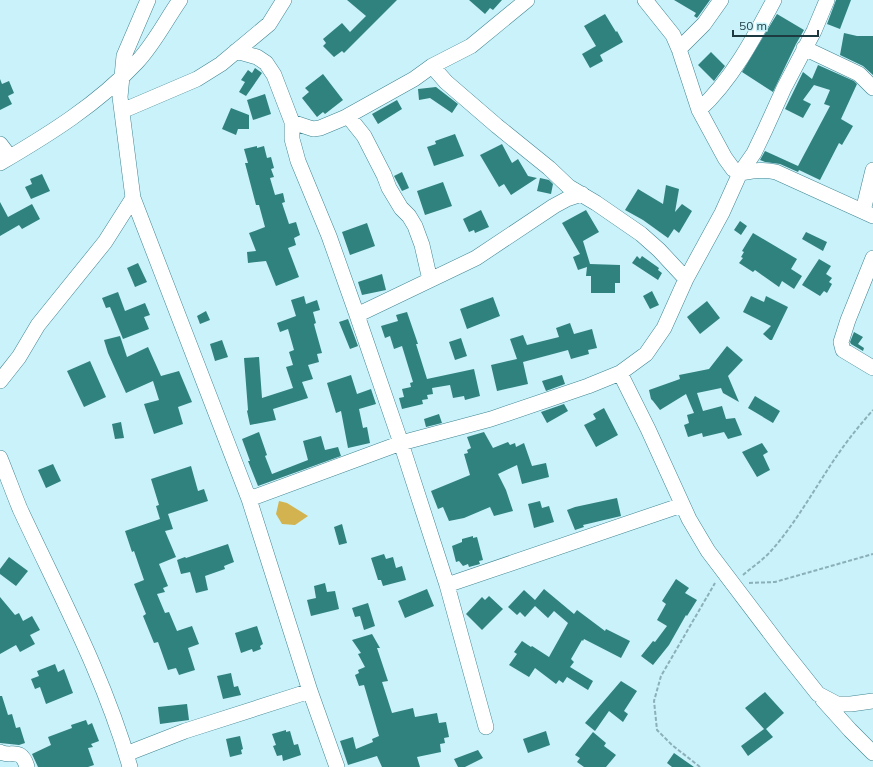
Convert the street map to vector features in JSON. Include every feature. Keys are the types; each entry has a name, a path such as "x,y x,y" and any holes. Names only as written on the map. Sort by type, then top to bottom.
{"street":[{"path":"148,0 124,56 120,97 133,198 249,499 310,692 336,767"},
{"path":"0,144 5,160 84,109 137,62 149,47 180,0"},
{"path":"122,111 197,79 221,64 269,24 284,0"},
{"path":"292,122 313,129 320,128 348,116 408,82 432,66 471,46 527,0"},
{"path":"645,0 673,35 699,110 725,158 733,169 740,173 761,170 776,172 868,214 873,170"},
{"path":"679,49 704,24 720,0"},
{"path":"699,110 713,98 744,54 774,0"},
{"path":"249,499 401,443 491,419 588,386 620,373 646,354 664,328 686,279 722,213 740,173 754,153 804,48 814,31 827,0"},
{"path":"804,48 859,74 873,88"},
{"path":"236,51 257,57 266,63 274,75 292,122 292,139 298,160 329,236 401,443 447,585 486,727"},
{"path":"432,66 446,82 497,126 550,168 569,187 582,194 641,234 659,250 686,279"},
{"path":"348,116 364,136 389,188 401,208 409,216 415,226 422,245 430,280"},
{"path":"357,316 476,258 554,206 567,199 582,194"},
{"path":"0,381 19,356 38,325 105,242 133,198"},
{"path":"873,258 848,320 841,342 843,350 873,368"},
{"path":"620,373 648,429 682,505 708,551 818,694 873,753"},
{"path":"0,458 20,507 101,682 128,760 185,731 310,692"},
{"path":"447,585 682,505"},
{"path":"818,694 837,704 852,704 873,701"},
{"path":"0,752 5,754 13,753 21,756 25,760 27,767"}],"path":[{"path":"734,584 770,552 804,509 830,466 873,410"},
{"path":"734,584 775,582 873,554"},
{"path":"700,767 672,745 657,730 654,701 661,676 723,570"}],"shaded area":[{"path":"279,501 287,503 308,516 295,525 282,524 276,514"}],"building":[{"path":"347,0 397,0 344,53 342,51 334,57 323,46 326,43 323,39 342,23 350,32 366,16"},
{"path":"469,0 502,0 493,10 490,8 485,14"},
{"path":"674,0 710,0 697,18 694,16 696,13"},
{"path":"836,0 851,0 840,29 827,24"},
{"path":"605,14 623,42 600,55 603,61 590,68 582,54 596,46 584,26"},
{"path":"777,14 804,30 773,92 742,72"},
{"path":"844,33 857,36 873,36 873,75 863,66 840,55"},
{"path":"711,52 725,66 714,81 698,65"},
{"path":"818,65 854,81 857,84 841,119 853,126 842,145 839,143 820,180 799,170 798,172 780,164 760,160 765,151 798,166 830,106 824,104 830,90 814,85 803,100 811,104 803,118 785,109 803,72 812,79"},
{"path":"255,68 262,73 246,96 239,92 245,82 241,80 248,70 252,73"},
{"path":"323,74 343,100 325,114 323,112 317,117 302,98 309,92 305,88"},
{"path":"0,79 2,84 9,81 14,93 8,96 12,104 0,110"},
{"path":"436,87 458,104 452,113 430,98 419,100 418,89"},
{"path":"265,94 271,114 253,120 247,100"},
{"path":"397,100 402,109 378,124 372,114"},
{"path":"231,108 249,115 249,129 238,129 236,135 222,129"},
{"path":"455,134 464,156 434,166 427,147 436,144 435,141"},
{"path":"502,144 512,163 518,159 528,176 537,178 511,195 504,184 499,187 480,155"},
{"path":"257,146 257,148 264,146 267,158 271,157 274,168 271,169 274,177 270,178 275,195 283,193 285,202 282,203 289,224 296,222 300,235 294,238 296,245 288,248 299,277 276,286 266,261 248,263 247,252 256,251 249,233 265,227 259,205 256,205 245,163 248,163 244,149"},
{"path":"402,172 409,188 402,191 394,176"},
{"path":"42,174 50,191 31,199 25,187 32,184 30,179"},
{"path":"540,178 549,180 553,184 551,194 537,191"},
{"path":"443,182 452,206 425,215 417,191"},
{"path":"666,185 679,189 675,212 682,204 692,211 679,233 674,229 668,238 643,220 625,210 638,189 663,204"},
{"path":"0,202 8,217 32,204 40,219 22,229 19,225 0,236"},
{"path":"481,210 489,227 475,233 474,230 469,232 463,219"},
{"path":"586,210 599,232 583,241 590,264 620,265 620,283 615,283 615,293 591,293 591,276 586,276 587,267 578,270 573,257 580,254 562,223"},
{"path":"740,221 747,226 741,235 734,230"},
{"path":"367,223 375,246 350,255 342,232"},
{"path":"806,232 827,242 823,251 802,239"},
{"path":"753,233 797,259 791,269 802,276 794,289 782,281 779,287 755,270 753,272 739,263 743,258 741,257 744,252 742,251"},
{"path":"637,256 640,259 642,256 659,268 658,270 662,273 658,280 632,263"},
{"path":"819,259 831,266 826,274 832,278 829,282 832,284 827,293 824,291 820,296 802,285"},
{"path":"138,263 147,282 135,287 127,268"},
{"path":"382,274 386,290 362,295 358,282"},
{"path":"652,291 659,305 650,309 643,296"},
{"path":"118,292 125,311 145,303 150,315 144,317 149,329 123,339 110,307 106,308 102,298"},
{"path":"304,296 306,304 317,300 320,310 313,312 316,323 314,324 322,353 317,354 319,362 308,365 313,379 302,382 308,398 273,409 276,420 250,425 247,411 244,358 259,357 262,398 293,388 286,367 293,365 289,352 294,350 288,329 280,332 277,323 296,316 291,300"},
{"path":"751,296 764,302 766,296 788,307 772,340 763,334 771,326 743,312"},
{"path":"493,297 500,316 467,329 460,309"},
{"path":"707,301 720,318 700,334 687,317"},
{"path":"206,311 210,320 200,324 197,316"},
{"path":"407,312 418,344 416,344 427,379 474,369 480,396 465,400 464,396 453,398 450,385 432,388 433,394 427,395 428,399 422,400 423,404 402,409 399,398 404,397 402,389 411,387 410,383 413,382 402,346 394,349 390,336 385,338 381,326 398,321 396,315"},
{"path":"348,319 358,346 350,349 339,322"},
{"path":"570,323 574,334 592,329 597,348 588,350 589,354 571,359 568,350 523,362 528,384 497,391 491,365 517,359 510,339 523,335 527,345 559,337 556,328"},
{"path":"854,332 863,337 858,344 864,348 863,351 850,342"},
{"path":"120,336 127,357 148,347 161,376 179,371 192,402 178,407 183,424 154,434 144,404 159,400 153,381 126,393 108,353 104,340"},
{"path":"461,338 467,356 455,360 449,342"},
{"path":"222,340 228,357 215,361 210,344"},
{"path":"727,346 743,360 728,376 739,402 723,393 721,388 697,393 703,411 722,406 726,419 735,418 742,435 728,439 724,432 703,437 702,433 688,437 684,425 689,423 687,415 694,413 686,394 660,410 651,399 649,390 680,379 679,375 709,369"},
{"path":"90,361 106,397 84,407 67,371"},
{"path":"351,375 357,394 371,389 376,404 359,409 363,428 367,427 370,443 348,448 341,411 336,413 327,383"},
{"path":"562,375 565,384 546,391 542,381"},
{"path":"755,396 780,411 773,423 748,408"},
{"path":"564,404 568,411 547,423 541,412"},
{"path":"604,408 618,435 596,447 584,425 596,419 593,414"},
{"path":"439,414 442,423 426,427 424,419"},
{"path":"121,422 124,438 115,439 112,424"},
{"path":"259,432 267,455 265,456 272,474 308,460 303,441 321,436 325,450 338,447 341,456 258,486 248,461 250,461 242,439"},
{"path":"484,432 493,448 508,442 510,445 515,443 516,447 524,443 532,466 546,463 549,477 522,484 517,465 498,474 506,490 513,511 494,516 490,507 464,518 449,521 443,507 438,509 431,491 470,475 464,454 468,453 467,450 471,448 467,437"},
{"path":"762,443 768,452 763,455 770,470 757,477 742,452"},
{"path":"53,464 61,481 46,488 38,470"},
{"path":"191,466 198,491 204,489 208,501 168,514 173,529 165,531 176,557 159,564 168,586 163,588 165,592 157,594 165,613 169,612 177,631 192,626 199,644 188,648 195,670 179,675 176,668 168,670 158,642 154,643 143,616 146,614 134,584 144,580 125,531 160,519 156,506 159,505 151,479"},
{"path":"617,498 621,516 583,525 584,527 575,530 567,510"},
{"path":"540,501 542,508 549,506 554,522 534,528 528,504"},
{"path":"342,524 347,543 339,545 334,527"},
{"path":"473,536 473,538 477,537 483,560 479,561 480,564 469,567 468,564 463,566 459,561 456,562 452,546 462,542 462,539"},
{"path":"228,544 234,562 224,566 225,569 205,576 208,590 196,593 190,572 181,574 177,560"},
{"path":"384,554 386,559 393,557 396,568 402,566 406,580 383,586 381,580 378,580 371,558"},
{"path":"9,557 28,571 16,586 0,574 0,569"},
{"path":"676,579 689,588 685,593 697,600 687,616 686,615 669,645 653,665 641,656 653,641 655,642 667,626 657,620 666,604 662,601"},
{"path":"325,583 327,592 335,591 339,609 311,616 307,600 316,598 314,586"},
{"path":"427,589 434,606 405,618 398,601"},
{"path":"544,589 574,614 577,610 605,631 606,629 630,641 621,658 584,639 583,641 582,640 571,659 574,662 570,667 593,681 588,690 567,677 563,683 559,680 556,684 535,668 529,677 509,665 517,654 514,652 522,641 549,657 568,623 554,611 548,618 535,606 525,617 520,612 517,615 508,607 524,590 535,600"},
{"path":"489,596 503,609 482,630 466,614 482,597 485,600"},
{"path":"0,597 15,615 19,613 23,621 32,616 40,630 30,635 35,644 20,652 16,645 0,654"},
{"path":"368,603 375,626 364,630 360,616 355,617 352,608"},
{"path":"257,626 263,644 260,646 261,649 253,652 252,649 241,653 235,633"},
{"path":"372,634 380,648 377,648 388,681 382,682 392,713 413,708 415,717 437,713 439,723 446,722 449,737 444,738 445,743 440,744 441,752 417,757 420,767 382,767 377,756 348,765 340,741 353,737 356,749 373,742 372,739 379,736 364,685 359,686 355,675 359,673 358,670 365,667 358,654 361,653 352,640"},
{"path":"55,664 58,672 64,669 73,693 46,704 40,687 35,689 31,679 39,676 37,671"},
{"path":"231,673 234,687 238,686 241,695 223,699 217,676"},
{"path":"621,681 637,691 624,711 628,714 623,722 609,711 595,731 585,723"},
{"path":"765,692 784,713 766,729 773,737 748,756 741,746 764,729 745,708"},
{"path":"0,696 2,696 8,715 12,714 16,728 20,727 25,743 19,745 0,743"},
{"path":"187,704 189,720 160,724 158,707"},
{"path":"86,720 88,725 92,723 99,741 91,744 93,747 88,748 94,765 88,767 38,767 32,754 51,745 48,737 72,728 71,725"},
{"path":"286,730 286,732 290,731 294,745 298,744 301,755 283,761 282,755 277,756 273,746 276,745 272,734"},
{"path":"546,731 550,745 528,753 523,739"},
{"path":"593,732 606,743 604,746 616,755 606,767 584,767 577,762 580,758 575,755"},
{"path":"240,736 243,749 241,750 242,754 230,757 226,739"},
{"path":"478,750 483,758 465,767 458,767 454,759"},
{"path":"674,753 694,767 672,767 667,763"}]}
